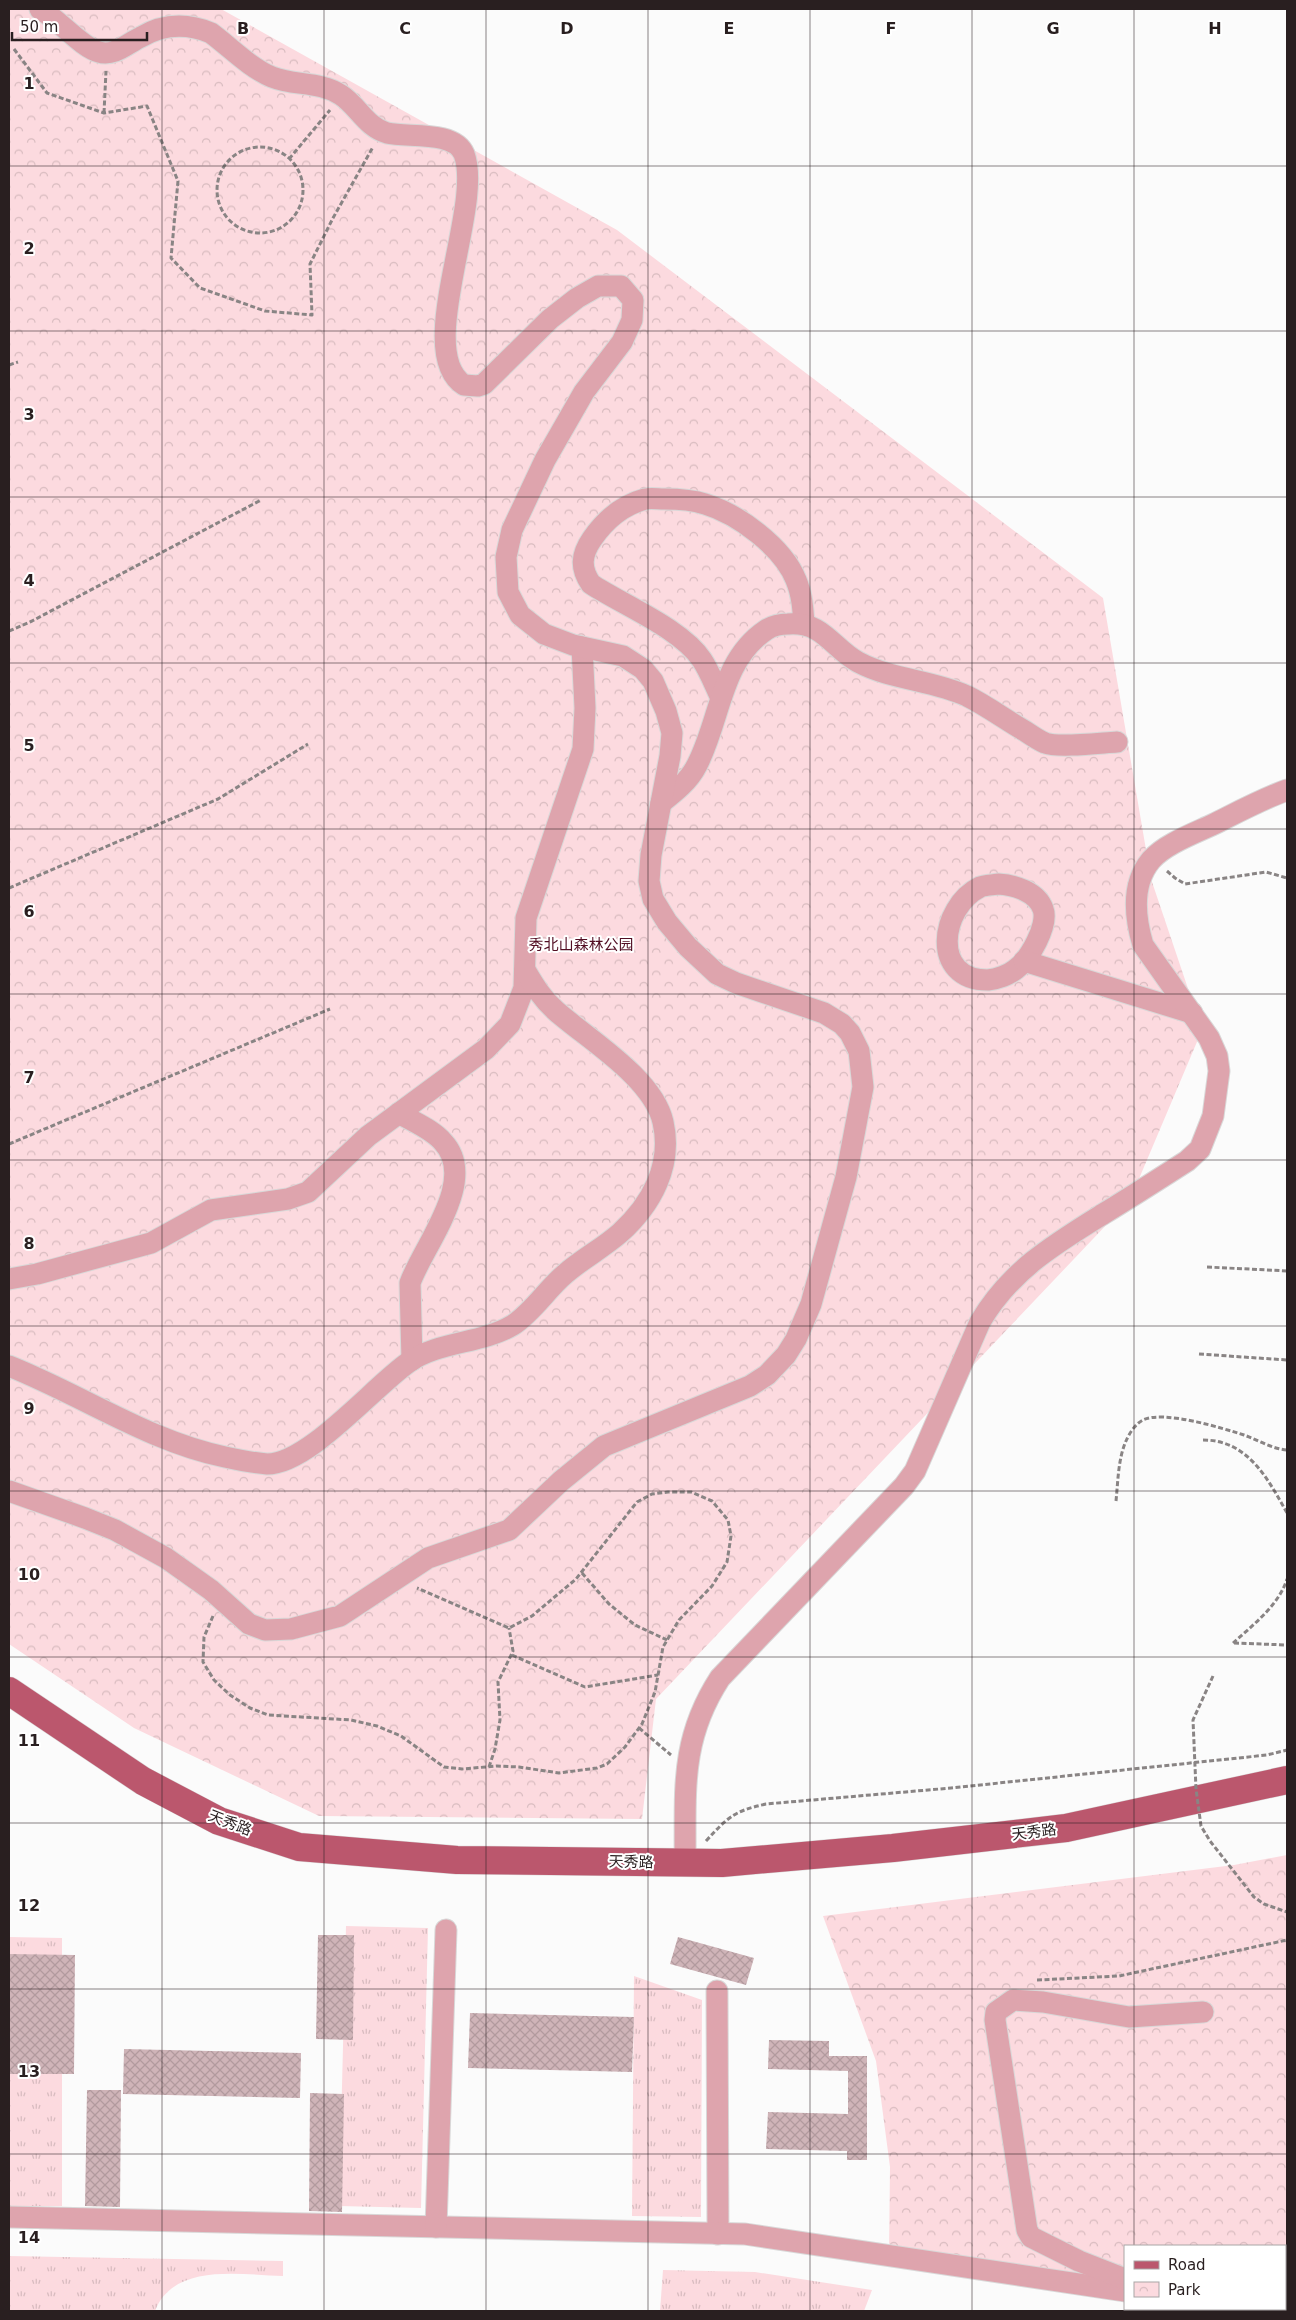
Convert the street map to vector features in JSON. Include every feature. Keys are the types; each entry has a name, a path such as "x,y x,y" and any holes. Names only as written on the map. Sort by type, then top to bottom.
{"main road":[{"name":"天秀路","path":"9,1691 143,1781 219,1821 299,1847 457,1860 722,1864 865,1851 1066,1828 1287,1780"}],"street":[{"path":"9,1491 115,1530 166,1558 220,1598 249,1624 265,1630 291,1629 340,1616 428,1558 509,1530 561,1481 604,1446 750,1386 767,1375 786,1355 796,1339 811,1304 846,1177 858,1122 863,1086 859,1051 850,1033 842,1024 824,1014 736,983 717,974 688,947 667,922 653,899 649,881 651,854 670,756 672,733 666,710 653,682 643,669 624,656 559,641 544,634 520,615 508,592 506,557 512,530 545,460 584,392 622,342 630,327 634,311 633,300 621,286 598,286 577,298 550,318 484,384 469,386 460,382 450,368 446,352 445,331 464,208 466,162 464,154 455,144 448,140 382,131 369,123 341,96 320,86 271,77 260,71 211,33 185,25 156,30 107,53 92,49 56,19 40,9"},
{"path":"721,698 702,660 687,643 651,619 611,597 588,579 582,563 584,549 602,525 624,508 647,499 676,499 705,504 736,517 777,549 796,578 802,597 804,624"},
{"path":"661,803 683,785 696,767 711,735 721,698 733,666 752,641 768,628 784,624 812,626 857,662 884,673 926,682 966,696 1045,743 1117,742"},
{"path":"9,1279 37,1274 151,1243 211,1210 288,1199 308,1192 368,1136 486,1049 510,1024 524,988 526,918 583,749 585,708 582,647"},
{"path":"685,1863 688,1752 705,1700 720,1678 904,1486 915,1471 980,1322 993,1300 1009,1282 1047,1248 1180,1166 1200,1149 1213,1116 1219,1070 1216,1056 1210,1038 1143,945 1138,929 1136,905 1138,888 1143,874 1154,858 1176,843 1287,790"},
{"path":"1009,885 1027,891 1038,901 1044,910 1044,922 1036,944 1024,961 1016,969 1004,976 988,980 973,978 960,972 950,963 947,939 949,923 966,896 981,886 1009,885"},
{"path":"1024,961 1192,1013"},
{"path":"9,1366 49,1382 158,1438 202,1452 268,1464 280,1462 301,1451 338,1425 388,1378 412,1360 435,1350 512,1326 565,1274 620,1233 644,1208 664,1169 664,1124 652,1095 636,1078 555,1010 539,994 525,970"},
{"path":"398,1113 437,1136 452,1153 454,1161 454,1176 448,1205 437,1233 414,1272 410,1283 412,1360"},
{"path":"436,2227 446,1930"},
{"path":"718,1991 718,2234"},
{"path":"1124,2279 1080,2261 1031,2237 1027,2230 995,2020 996,2012 1013,2000 1044,2002 1130,2017 1203,2012"},
{"path":"9,2217 745,2234 1124,2291"}],"path":[{"path":"14,49 47,93 104,113 146,106 178,181 171,258 200,288 265,310 312,315 310,264 333,218 382,131"},
{"path":"104,113 107,53"},
{"path":"289,159 341,96"},
{"path":"251,148 265,148 278,152 289,159 298,171 302,185 302,199 297,213 287,224 274,231 259,233 245,231 232,223 223,213 218,200 217,187 220,173 228,162 238,153 251,148"},
{"path":"9,365 18,362"},
{"path":"9,631 32,621 261,500"},
{"path":"9,888 218,799 308,744"},
{"path":"1154,858 1175,878 1185,884 1258,873 1279,874 1287,878"},
{"path":"9,1144 330,1009"},
{"path":"1207,1267 1287,1271"},
{"path":"1199,1354 1287,1360"},
{"path":"1116,1501 1121,1459 1126,1441 1134,1428 1142,1420 1166,1418 1198,1422 1244,1435 1279,1450 1287,1450"},
{"path":"1203,1440 1228,1443 1244,1454 1267,1476 1287,1513"},
{"path":"220,1598 204,1637 203,1662 214,1680 250,1708 268,1715 352,1720 378,1726 401,1736 444,1767 462,1769 489,1766 519,1767 559,1773 597,1768 607,1764 625,1747 638,1728 655,1692 663,1647 679,1620 712,1586 727,1562 731,1536 728,1520 712,1501 691,1492 652,1494 637,1502 582,1573 532,1616 509,1628"},
{"path":"582,1573 609,1604 635,1625 667,1640"},
{"path":"396,1578 509,1628"},
{"path":"1287,1579 1284,1588 1273,1603 1256,1623 1233,1644 1287,1645"},
{"path":"489,1766 496,1749 500,1720 498,1682 513,1651 509,1628"},
{"path":"512,1655 585,1686 658,1675"},
{"path":"1213,1676 1193,1720 1196,1789 1201,1826 1210,1841 1254,1897 1264,1904 1287,1912"},
{"path":"638,1728 687,1768"},
{"path":"685,1863 722,1824 741,1810 766,1804 950,1788 1267,1755 1287,1750"},
{"path":"1031,1981 1119,1976 1287,1940"}],"green space":[{"name":"秀北山森林公园","path":"9,9 221,9 617,230 1103,598 1151,879 1202,1030 1130,1200 656,1699 642,1819 319,1816 134,1728 9,1644"},
{"path":"1287,1855 1287,2311 1218,2310 1286,2310 1286,2245 1124,2245 1124,2294 889,2254 890,2167 876,2061 823,1916 1234,1865"},
{"path":"346,1926 428,1928 421,2208 339,2206"},
{"path":"9,1937 62,1938 62,2206 9,2206"},
{"path":"634,1976 702,2000 701,2217 632,2216"},
{"path":"9,2256 283,2261 283,2276 229,2274 193,2278 177,2285 164,2295 155,2311 9,2311"},
{"path":"663,2270 755,2272 872,2290 864,2311 660,2311"}],"building":[{"path":"318,1935 354,1935 353,2040 316,2039"},
{"path":"678,1937 754,1958 746,1985 670,1964"},
{"path":"9,1954 75,1955 74,2074 9,2074"},
{"path":"470,2013 634,2017 632,2072 468,2068"},
{"path":"769,2040 829,2041 829,2056 867,2056 867,2160 847,2160 847,2151 766,2149 768,2112 848,2114 848,2071 768,2069"},
{"path":"124,2049 301,2053 300,2098 123,2094"},
{"path":"87,2090 121,2090 120,2207 85,2206"},
{"path":"310,2093 344,2094 342,2212 309,2211"}]}
